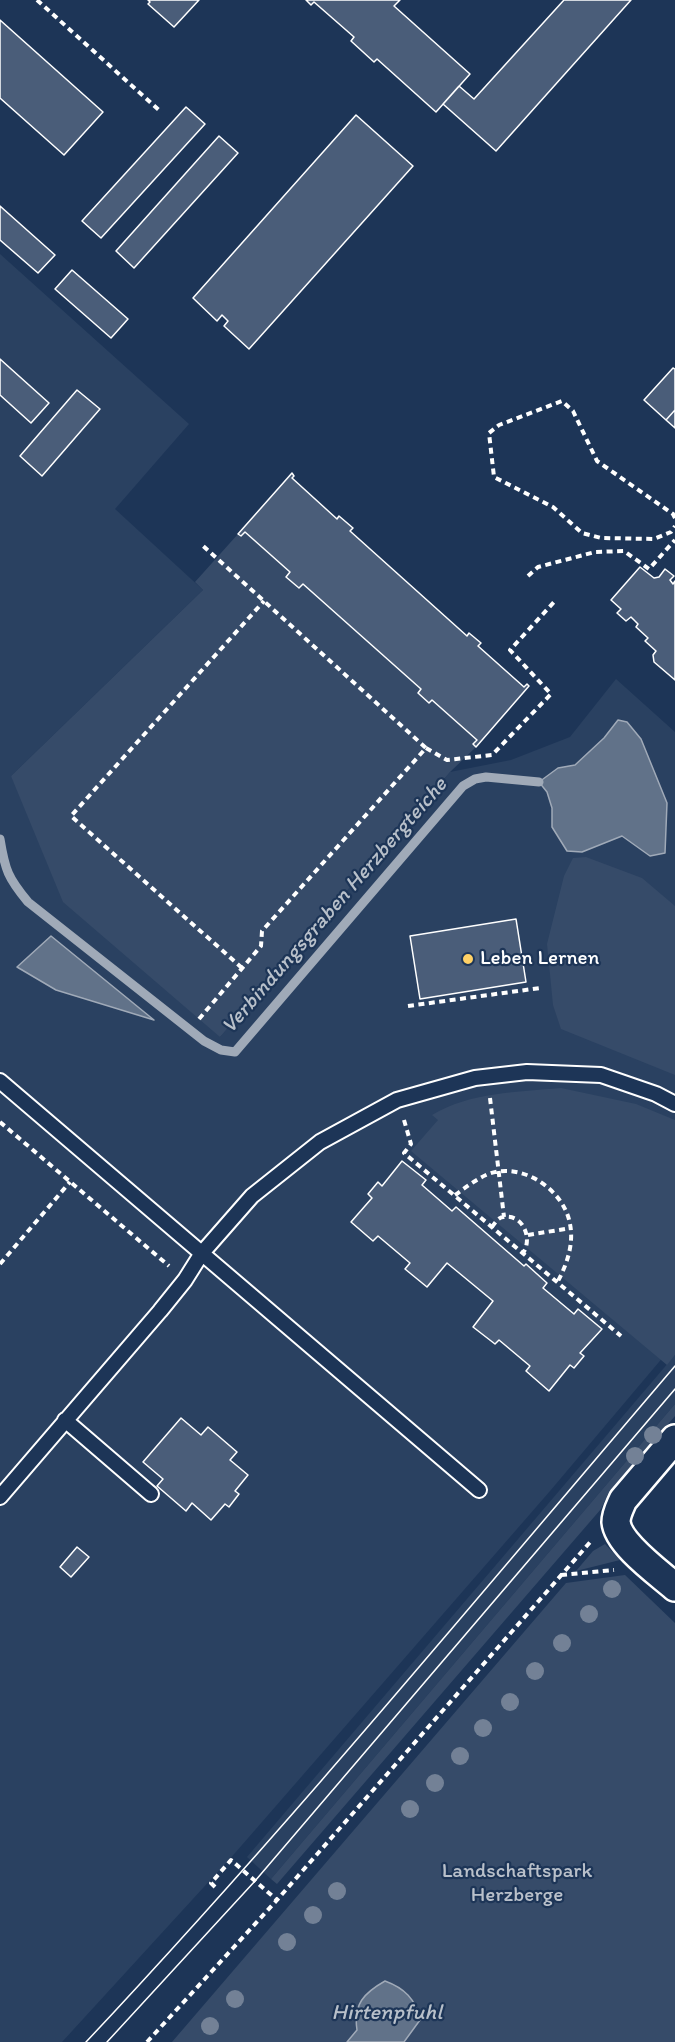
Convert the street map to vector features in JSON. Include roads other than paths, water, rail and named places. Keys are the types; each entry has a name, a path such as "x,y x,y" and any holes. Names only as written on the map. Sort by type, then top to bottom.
{"street":[{"path":"675,1439 623,1500 617,1512 616,1523 622,1537 631,1548 675,1587"}],"lane":[{"path":"0,1497 185,1281 202,1253 252,1196 320,1142 397,1100 475,1078 528,1072 601,1075 656,1094 675,1104"},
{"path":"0,1082 479,1490"},
{"path":"65,1420 151,1494"}],"water":[{"path":"618,720 627,722 641,739 667,803 665,853 650,856 622,836 582,852 567,851 552,827 552,808 547,792 539,782 558,768 575,765 604,738"},
{"path":"51,936 154,1020 56,990 17,967"},
{"name":"Hirtenpfuhl","path":"385,1981 408,1995 416,2006 420,2020 404,2042 347,2042 357,2030 357,2013 362,2000 371,1990"}],"waterway":[{"name":"Verbindungsgraben Herzbergteiche","path":"0,839 8,873 28,902 204,1041 221,1050 235,1052 463,786 475,779 486,777 539,782"}],"tram line":[{"path":"86,2042 311,1792 675,1366"},
{"path":"107,2042 255,1881 675,1389"}],"place":[{"name":"Leben Lernen","path":"468,959"}],"park label":[{"name":"Landschaftspark Herzberge","path":"517,1884"}]}
